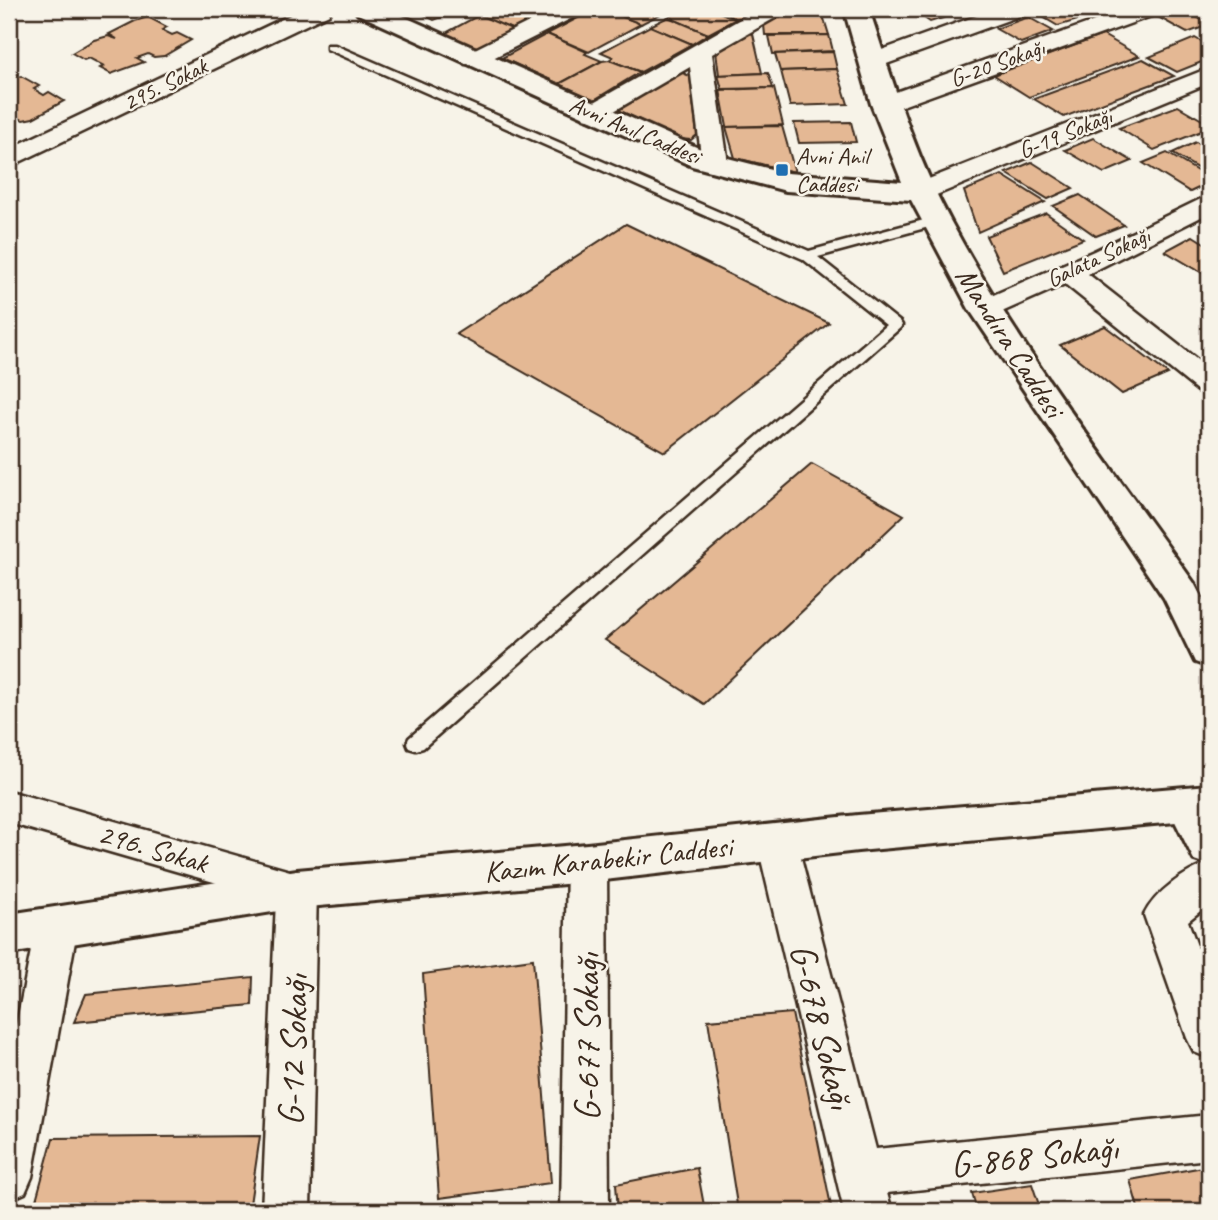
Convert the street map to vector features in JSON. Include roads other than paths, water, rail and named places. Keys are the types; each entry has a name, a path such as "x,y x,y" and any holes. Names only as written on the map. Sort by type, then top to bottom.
{"street":[{"name":"295. Sokak","path":"9,159 321,9"},
{"name":"Avni Anıl Caddesi","path":"366,9 593,113 715,163 786,181 928,207"},
{"path":"473,59 572,9"},
{"path":"593,113 774,9"},
{"name":"Mandıra Caddesi","path":"857,9 885,104 928,207 985,309 1181,593 1209,652"},
{"path":"873,61 1017,9"},
{"name":"G-20 Sokağı","path":"885,104 1150,9"},
{"path":"700,53 715,163"},
{"name":"G-19 Sokağı","path":"928,207 1209,75"},
{"name":"Galata Sokağı","path":"985,309 1068,273 1209,203"},
{"path":"1068,273 1208,382"},
{"path":"1198,804 1209,846"},
{"name":"Kazım Karabekir Caddesi","path":"9,934 297,889 1198,804"},
{"name":"296. Sokak","path":"9,807 297,889"},
{"name":"G-678 Sokağı","path":"777,842 864,1192"},
{"name":"G-677 Sokağı","path":"585,1211 587,863"},
{"path":"1209,880 1165,915 1209,1038"},
{"name":"G-12 Sokağı","path":"286,1211 297,889"},
{"path":"9,1177 57,925"},
{"name":"G-868 Sokağı","path":"864,1192 1209,1137"}],"lane":[{"path":"331,47 808,256 895,325 416,743"},
{"path":"808,256 928,207"}],"place":[{"name":"Avni Anil Caddesi","path":"782,170"}]}
